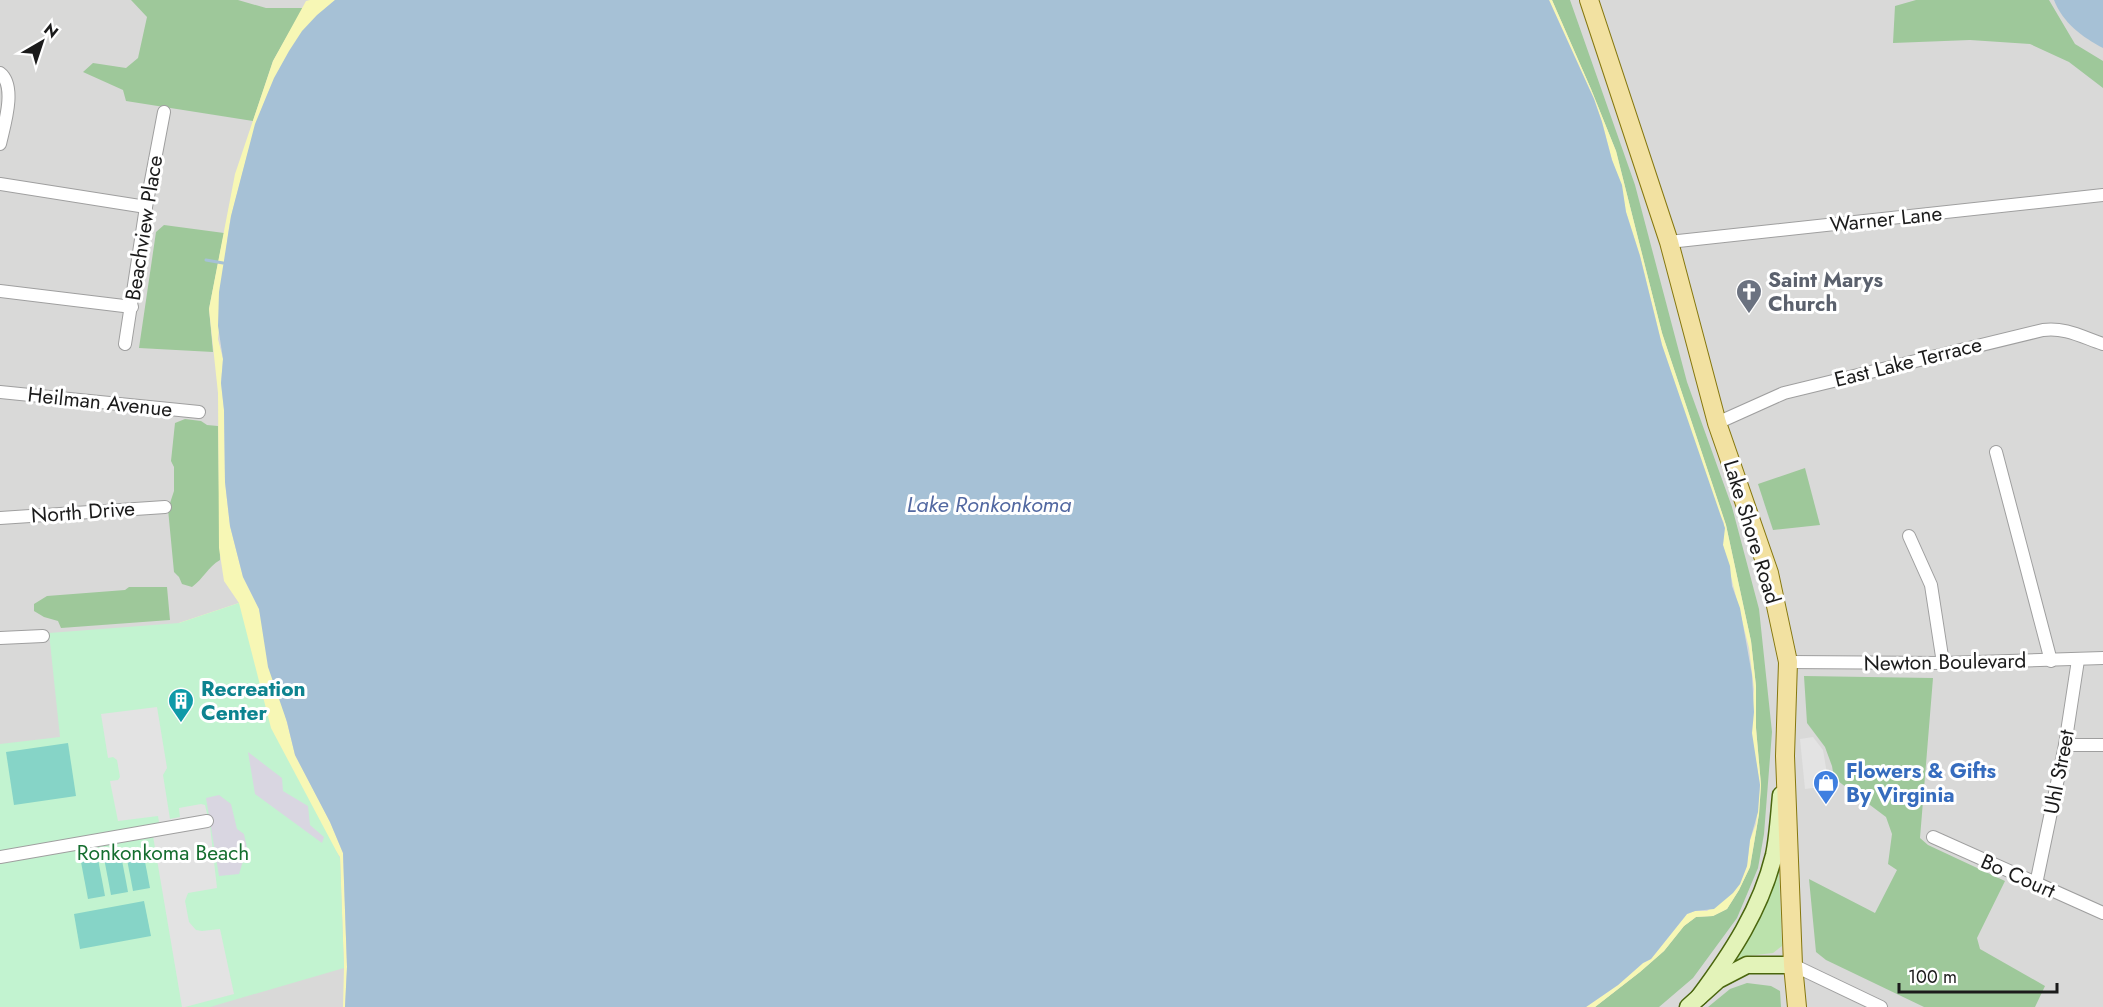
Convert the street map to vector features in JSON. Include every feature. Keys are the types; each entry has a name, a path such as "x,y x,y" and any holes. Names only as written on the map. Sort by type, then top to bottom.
{"main road":[{"name":"Lake Shore Road","path":"1589,0 1669,242 1717,423 1769,573 1788,662 1785,756 1793,965 1797,1007"},
{"path":"1693,1002 1726,961 1747,926 1764,888 1774,854 1785,756"},
{"path":"1693,1002 1718,980 1747,965 1793,965"}],"street":[{"path":"0,73 4,75 9,87 0,144"},
{"name":"Beachview Place","path":"125,344 146,207 164,111"},
{"path":"0,184 146,207"},
{"name":"Warner Lane","path":"1669,242 2103,195"},
{"path":"0,291 132,307"},
{"name":"East Lake Terrace","path":"1717,423 1784,393 2043,330 2072,332 2103,344"},
{"name":"Heilman Avenue","path":"0,392 199,412"},
{"path":"1996,452 2050,661"},
{"name":"North Drive","path":"0,518 165,507"},
{"path":"1909,536 1931,585 1943,663"},
{"path":"0,638 43,636"},
{"name":"Newton Boulevard","path":"1788,662 1943,663 2103,658"},
{"name":"Uhl Street","path":"2036,884 2065,746 2078,660"},
{"path":"2065,746 2103,745"},
{"path":"0,856 207,820"},
{"name":"Bo Court","path":"1934,837 2103,913"},
{"path":"1793,965 1881,1007"}],"shaded area":[{"name":"Lake Ronkonkoma","path":"0,0 2103,0 2103,1007 0,1007"},
{"path":"131,0 238,0 266,8 303,8 273,61 253,121 126,101 123,90 83,72 93,63 126,68 138,58 147,17"},
{"path":"1552,0 1570,0 1635,185 1687,382 1732,507 1759,609 1772,732 1764,834 1758,868 1737,918 1693,978 1659,1007 1595,1007 1664,951 1684,926 1696,917 1713,916 1727,909 1739,890 1750,867 1759,814 1761,785 1756,728 1756,686 1751,641 1726,525 1662,333 1616,151"},
{"path":"1916,0 2049,0 2075,44 2103,61 2103,88 2069,62 2030,44 1970,40 1893,43 1895,6"},
{"path":"164,225 224,233 209,309 213,352 139,348 156,232"},
{"path":"185,419 218,426 220,560 192,587 182,584 174,572 168,509 174,491 174,467 171,461 175,423"},
{"path":"1805,468 1820,525 1773,530 1758,484"},
{"path":"129,587 167,587 170,620 61,628 58,621 34,611 34,604 47,596 125,590"},
{"path":"1804,676 1933,678 1920,838 1928,845 2005,881 1977,938 1980,949 2045,986 2035,1007 1924,1007 1826,960 1816,952 1809,879 1875,913 1897,870 1888,864 1892,834 1886,817 1834,778 1825,747 1807,723"},
{"path":"157,707 167,768 163,775 170,819 180,817 179,808 201,804 205,805 210,826 217,888 188,893 185,901 189,922 196,930 220,929 234,994 185,1007 182,1007 153,836 161,834 158,816 118,821 110,781 118,780 120,777 117,760 113,757 108,758 101,714"},
{"path":"1813,737 1823,750 1829,786 1805,789 1800,739"},
{"path":"68,743 76,796 14,805 6,752"},
{"path":"248,752 282,778 283,791 308,806 310,825 324,837 322,843 255,794"},
{"path":"219,795 231,804 237,829 244,834 247,848 239,874 219,876 206,798"},
{"path":"1778,848 1782,946 1773,953 1747,956 1732,961"},
{"path":"143,851 150,888 133,891 126,854"},
{"path":"121,855 128,892 111,895 104,858"},
{"path":"98,859 105,896 88,899 81,862"},
{"path":"144,901 151,936 80,949 74,914"},
{"path":"1747,983 1771,986 1780,991 1781,1007 1708,1007 1730,989"}],"sand":[{"path":"335,0 300,36 287,56 265,100 257,123 229,226 218,339 223,359 221,383 224,410 225,482 230,526 243,577 259,609 295,755 330,822 343,853 347,967 345,1007 343,1007 340,857 179,623 239,603 224,581 219,548 218,393 209,309 235,174 273,61 306,1"},
{"path":"1549,0 1552,0 1591,89 1616,151 1662,333 1726,525 1751,641 1756,686 1756,728 1761,785 1759,814 1750,867 1727,909 1713,916 1696,917 1684,926 1664,951 1595,1007 1586,1007 1651,959 1687,914 1707,911 1740,884 1747,866 1750,840 1756,824 1760,785 1751,733 1754,689 1749,648 1723,545 1724,523 1716,507 1662,345 1640,256 1626,212 1621,185 1602,122 1594,99"}],"green space":[{"name":"Ronkonkoma Beach","path":"239,603 271,728 340,858 344,968 210,1007 0,1007 0,744 60,737 49,633 179,623"}],"water":[{"name":"Lake Ronkonkoma","path":"335,0 1549,0 1594,99 1602,122 1612,160 1622,185 1626,212 1640,256 1662,345 1725,528 1723,545 1730,566 1732,586 1740,608 1752,675 1754,712 1752,733 1760,785 1758,812 1750,840 1747,866 1740,884 1714,909 1687,914 1651,959 1586,1007 345,1007 347,967 343,853 330,822 295,755 287,722 268,667 259,609 243,577 230,526 225,482 224,410 221,383 223,359 218,326 219,292 231,216 255,124 274,78 289,51 302,31"},
{"path":"2054,0 2103,0 2103,48 2074,28 2062,16"}],"waterway":[{"path":"206,260 223,263"}],"place":[{"name":"Saint Marys Church","path":"1749,315"},
{"name":"Recreation Center","path":"181,724"},
{"name":"Flowers & Gifts By Virginia","path":"1826,806"}]}
